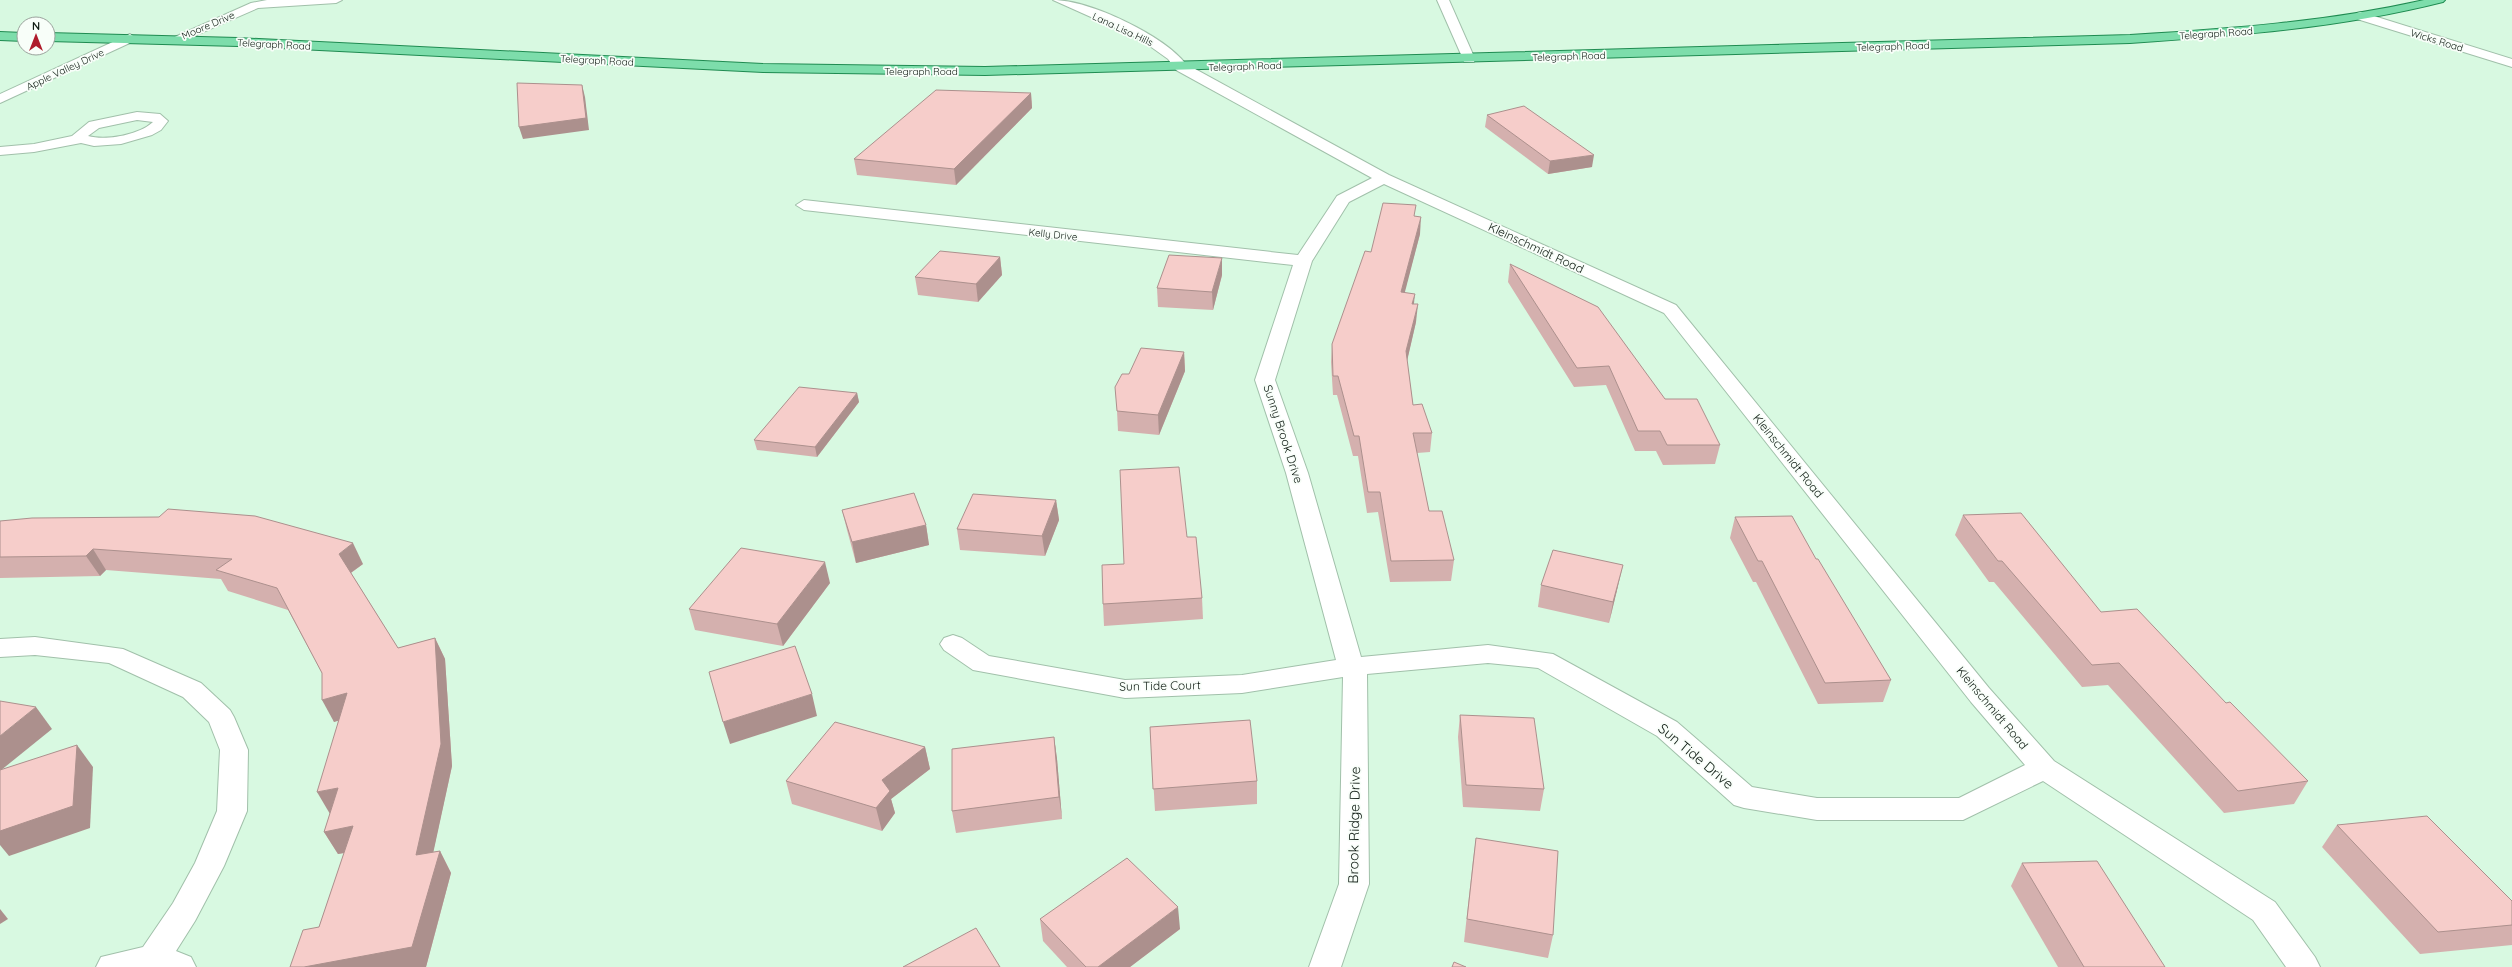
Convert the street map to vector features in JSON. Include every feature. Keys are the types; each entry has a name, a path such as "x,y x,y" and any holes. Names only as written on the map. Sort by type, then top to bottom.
{"main road":[{"name":"Telegraph Road","path":"56,37 130,38 815,70 985,71 1469,59 2130,39 2267,29 2361,16 2439,0"},
{"path":"0,36 16,37"}],"street":[{"name":"Moore Drive","path":"174,40 255,5 278,2 336,0"},
{"name":"Lana Lisa Hills","path":"1059,0 1151,41 1171,54 1181,67"},
{"path":"1443,0 1469,59"},
{"name":"Wicks Road","path":"2361,16 2512,63"},
{"name":"Apple Valley Drive","path":"72,51 100,38"},
{"name":"Apple Valley Drive","path":"0,99 130,38"},
{"name":"Kleinschmidt Road","path":"1181,67 1384,178 1670,309 1980,695 2044,768 2264,911 2304,967"},
{"path":"0,151 34,148 81,138"},
{"name":"Sunny Brook Drive","path":"1353,672 1297,473 1265,380 1303,261 1343,199 1384,178"},
{"name":"Kelly Drive","path":"804,205 1303,261"},
{"name":"Sun Tide Court","path":"953,644 982,664 1125,689 1242,684 1353,672"},
{"path":"0,648 35,646 114,655 192,690 220,717 234,750 232,811 209,866 184,912 166,964 130,962 112,967"},
{"name":"Sun Tide Drive","path":"1353,672 1488,654 1544,660 1667,729 1744,797 1818,809 1963,809 2044,768"},
{"name":"Brook Ridge Drive","path":"1325,967 1354,884 1353,672"}],"building":[{"path":"517,83 582,85 586,118 519,127"},
{"path":"936,90 1031,93 954,169 854,159"},
{"path":"1524,106 1594,155 1550,161 1487,115"},
{"path":"1383,203 1416,205 1414,216 1421,217 1401,292 1415,294 1412,304 1418,304 1406,351 1413,405 1422,404 1432,433 1413,433 1429,511 1442,511 1454,560 1391,561 1380,492 1368,492 1359,436 1354,436 1338,376 1333,376 1332,344 1365,251 1371,252"},
{"path":"940,251 1000,257 976,284 915,277"},
{"path":"1169,255 1222,258 1212,292 1157,288"},
{"path":"1510,264 1598,307 1665,399 1697,399 1720,445 1667,445 1660,431 1638,431 1609,366 1577,368"},
{"path":"1141,348 1184,352 1158,415 1117,411 1115,387 1122,374 1129,374"},
{"path":"799,387 857,393 815,447 754,440"},
{"path":"1179,467 1187,537 1196,537 1202,598 1103,604 1102,565 1124,564 1120,470"},
{"path":"914,493 926,525 852,542 842,510"},
{"path":"973,494 1056,500 1042,536 957,529"},
{"path":"168,509 255,516 353,543 339,554 398,648 435,638 441,744 416,855 440,851 412,947 304,967 290,967 303,930 319,927 353,826 324,832 338,788 317,792 347,693 322,700 322,673 277,588 216,570 232,559 93,549 86,556 0,557 0,521 32,518 159,517"},
{"path":"2021,513 2101,612 2137,609 2226,703 2230,702 2308,781 2238,791 2119,663 2092,665 2002,561 1998,561 1963,515"},
{"path":"1792,516 1816,559 1818,559 1891,680 1825,683 1762,561 1758,561 1735,517"},
{"path":"741,548 825,562 777,624 689,609"},
{"path":"1553,550 1623,565 1613,602 1541,585"},
{"path":"795,646 812,694 723,722 709,672"},
{"path":"0,701 36,707 0,736"},
{"path":"1460,715 1534,718 1544,789 1466,785"},
{"path":"1250,720 1257,781 1153,789 1150,727"},
{"path":"835,722 925,747 882,780 890,791 876,808 786,781"},
{"path":"1054,737 1059,797 952,811 952,749"},
{"path":"77,745 73,806 0,831 0,770"},
{"path":"2427,816 2512,901 2512,925 2438,932 2337,825"},
{"path":"1476,838 1558,851 1553,935 1467,919"},
{"path":"1127,858 1178,907 1098,967 1086,967 1040,919"},
{"path":"2097,861 2165,967 2084,967 2022,863"},
{"path":"976,928 1000,967 903,967"},
{"path":"1454,962 1466,967 1452,967"}]}
